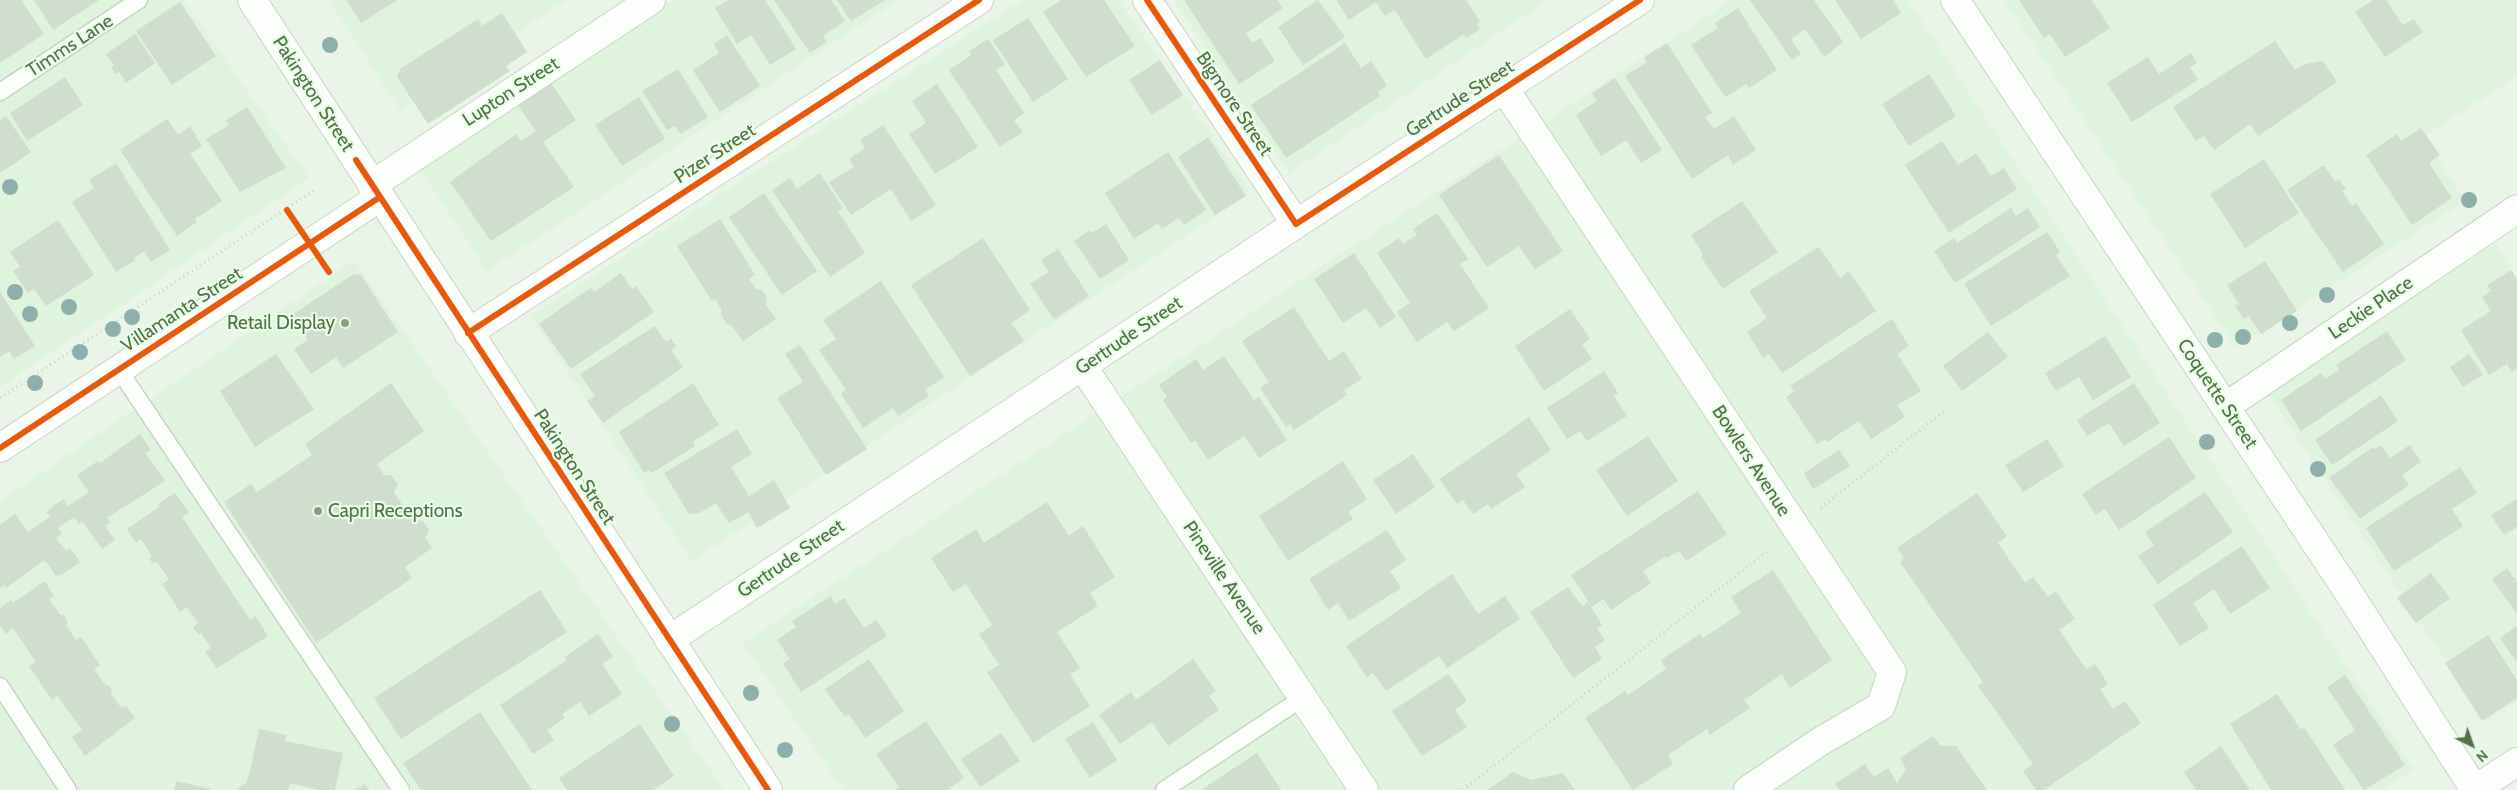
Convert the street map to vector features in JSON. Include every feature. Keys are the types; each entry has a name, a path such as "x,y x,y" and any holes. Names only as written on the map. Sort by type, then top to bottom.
{"street":[{"name":"Pakington Street","path":"252,0 768,790"},
{"name":"Lupton Street","path":"376,191 650,0"},
{"name":"Pizer Street","path":"468,333 979,0"},
{"name":"Bigmore Street","path":"1148,0 1296,224"},
{"name":"Gertrude Street","path":"669,640 1296,224 1640,0"},
{"name":"Coquette Street","path":"1955,0 2225,407 2474,790"},
{"name":"Bowlers Avenue","path":"1504,88 1892,672 1881,706 1821,741 1748,790"},
{"name":"Villamanta Street","path":"0,448 309,244 376,191"},
{"name":"Leckie Place","path":"2225,407 2517,209"},
{"name":"Pineville Avenue","path":"1083,367 1364,790"},
{"path":"2474,790 2517,762"}],"lane":[{"name":"Timms Lane","path":"0,92 139,0"},
{"path":"119,370 401,790"},
{"path":"0,686 68,790"},
{"path":"1164,790 1304,697"}],"path":[{"path":"0,398 287,210 316,189"},
{"path":"287,210 309,244"},
{"path":"1818,511 1944,411"},
{"path":"1463,790 1774,545"}],"shaded area":[{"path":"0,0 183,0 309,178 0,387"},
{"path":"329,0 566,0 400,110"},
{"path":"673,0 898,0 487,271 419,167"},
{"path":"1023,0 1119,0 1250,193 692,561 531,316"},
{"path":"1174,0 1548,0 1289,173"},
{"path":"1732,0 1908,0 2414,769 2383,790 843,790 743,643"},
{"path":"2004,0 2517,0 2517,76 2423,137 2465,201 2236,347"},
{"path":"2495,244 2517,277 2517,701 2486,721 2265,390"},
{"path":"354,261 724,790 0,790 0,501"}],"building":[{"path":"0,0 21,0 44,34 0,63"},
{"path":"34,0 99,0 53,30"},
{"path":"346,0 397,0 361,23"},
{"path":"728,0 765,0 796,49 770,65 751,35 737,44 715,8"},
{"path":"774,0 831,0 845,21 823,36 827,42 810,53"},
{"path":"837,0 885,0 851,21"},
{"path":"1061,0 1104,0 1135,46 1086,77 1043,12"},
{"path":"1184,0 1277,0 1283,8 1246,33 1252,43 1260,38 1275,61 1239,84"},
{"path":"1318,0 1345,37 1303,65 1278,27"},
{"path":"1336,0 1466,0 1480,22 1476,24 1480,29 1466,38 1464,34 1426,59 1395,10 1385,16 1376,2 1349,20"},
{"path":"1750,0 1814,0 1843,42 1824,57 1805,29 1791,39 1801,54 1792,60"},
{"path":"1835,0 1893,0 1901,13 1861,39"},
{"path":"2019,0 2092,0 2110,28 2065,57 2050,34 2044,38"},
{"path":"2373,0 2386,0 2403,25 2414,19 2423,32 2385,57 2355,12"},
{"path":"180,2 216,56 172,85 136,31"},
{"path":"1738,8 1777,70 1749,88 1746,84 1725,97 1691,45 1718,28 1715,23"},
{"path":"502,13 527,52 506,66 510,71 428,124 397,77 400,69 478,19 482,26"},
{"path":"1028,18 1068,79 1033,102 993,40"},
{"path":"135,34 155,63 126,83 119,72 116,74 111,68 114,65 106,54"},
{"path":"727,35 760,86 720,112 693,70 719,53 714,44"},
{"path":"988,39 1005,64 996,70 1024,113 1014,120 1023,132 1000,147 949,70 971,55 969,51"},
{"path":"2275,41 2295,70 2306,64 2323,61 2337,82 2258,136 2250,124 2214,150 2204,136 2196,141 2173,107"},
{"path":"1345,43 1361,68 1371,61 1387,86 1378,92 1380,96 1286,158 1251,105"},
{"path":"1667,43 1712,113 1705,117 1714,129 1734,116 1756,150 1733,165 1728,155 1692,179 1625,76 1647,62 1644,57"},
{"path":"2191,53 2197,63 2190,67 2198,80 2132,122 2107,83 2148,57 2159,74"},
{"path":"1160,60 1183,95 1152,115 1129,80"},
{"path":"678,69 708,117 680,134 675,126 667,130 642,91"},
{"path":"1929,74 1956,116 1909,146 1882,104"},
{"path":"65,77 83,105 27,141 10,113"},
{"path":"1615,78 1662,150 1641,163 1626,140 1601,156 1576,115 1597,101 1592,93"},
{"path":"551,83 576,120 543,142 574,187 491,241 450,182 516,134 521,141 536,131 518,105"},
{"path":"937,84 978,147 935,174 909,134 926,123 912,101"},
{"path":"639,97 665,139 622,166 595,125"},
{"path":"247,107 286,168 240,192 206,139 229,125 226,120"},
{"path":"6,116 31,152 0,173 0,120"},
{"path":"167,119 178,135 190,126 202,146 190,154 222,201 195,219 197,222 177,236 120,150"},
{"path":"883,125 936,205 911,221 891,189 851,215 829,182 854,167 849,159 865,148 860,140"},
{"path":"2421,128 2440,155 2429,163 2452,198 2412,225 2366,155 2397,134 2401,141"},
{"path":"1208,137 1246,196 1215,215 1178,157"},
{"path":"1942,141 1958,165 1976,153 1991,176 2004,168 2017,189 1949,233 1905,165"},
{"path":"1168,152 1206,210 1184,225 1179,218 1162,229 1158,223 1134,239 1105,193"},
{"path":"1499,155 1563,251 1535,269 1519,246 1487,267 1439,195"},
{"path":"2264,159 2299,213 2245,248 2210,194"},
{"path":"116,163 170,250 151,262 144,251 134,258 136,260 116,272 72,202 94,188 89,180"},
{"path":"2324,165 2335,182 2339,179 2346,189 2342,191 2352,206 2356,203 2384,244 2343,272 2287,190"},
{"path":"820,173 843,208 838,211 865,253 830,277 772,190 790,178 797,189"},
{"path":"764,193 817,271 782,295 729,217"},
{"path":"1742,201 1778,252 1723,289 1701,257 1703,254 1691,235"},
{"path":"2011,208 2016,216 2028,208 2040,227 1955,283 1934,251 1954,238 1957,243"},
{"path":"1437,213 1468,259 1460,264 1489,308 1454,331 1447,322 1417,342 1397,312 1410,303 1377,253 1399,238 1403,244 1417,235 1413,229"},
{"path":"720,219 755,275 749,279 756,289 762,290 767,297 766,305 776,319 743,341 731,325 727,324 721,315 721,309 715,299 712,301 677,246"},
{"path":"58,220 94,275 46,306 34,289 28,293 13,271 20,267 10,252"},
{"path":"1106,224 1129,260 1100,279 1074,241 1090,230 1092,233"},
{"path":"2047,232 2060,252 2056,255 2070,276 1991,326 1964,284"},
{"path":"983,238 1030,310 1011,323 1024,341 970,376 911,285"},
{"path":"1819,247 1840,278 1849,271 1876,311 1782,373 1769,354 1763,358 1747,332 1767,318 1749,291"},
{"path":"1058,249 1089,296 1054,319 1030,284 1049,272 1041,260"},
{"path":"1354,253 1396,317 1380,328 1366,308 1343,323 1314,279"},
{"path":"2265,261 2297,311 2261,334 2249,316 2244,319 2235,306 2239,304 2227,285"},
{"path":"2511,270 2517,280 2517,369 2512,372 2507,364 2489,375 2461,330 2491,311 2482,297 2491,291 2487,285"},
{"path":"621,273 632,289 636,286 654,312 571,369 539,324 587,290 592,288 594,292"},
{"name":"Retail Display","path":"354,274 361,275 398,332 343,368 336,357 311,374 294,349 308,340 292,315"},
{"path":"881,281 944,377 925,390 929,396 898,416 893,408 863,428 841,394 846,390 819,350 836,339 823,320"},
{"path":"0,292 35,346 14,359 9,351 0,357"},
{"path":"1294,307 1329,361 1344,351 1362,379 1344,390 1347,395 1294,430 1290,424 1286,427 1260,388 1269,382 1242,341"},
{"path":"1570,309 1590,339 1582,344 1592,359 1544,391 1515,346"},
{"path":"1892,319 1909,346 1897,354 1921,391 1897,405 1905,417 1871,439 1859,421 1827,442 1825,439 1817,444 1786,397 1794,392 1790,386"},
{"path":"655,326 666,342 671,339 676,346 671,350 683,367 603,423 587,401 595,396 580,374"},
{"path":"2387,331 2406,360 2301,431 2281,400 2321,373 2325,379 2339,370 2336,365"},
{"path":"1988,332 2008,357 1962,391 1943,366"},
{"path":"2105,336 2131,377 2093,400 2079,377 2056,391 2045,373"},
{"path":"800,345 867,449 826,475 777,398 803,382 785,354"},
{"path":"276,354 314,409 255,447 220,391"},
{"path":"2469,354 2483,375 2463,387 2450,367"},
{"path":"1224,356 1254,400 1259,397 1287,440 1259,458 1244,436 1208,460 1195,440 1191,443 1163,400 1167,397 1159,385 1196,359 1203,370"},
{"path":"1604,371 1618,393 1614,396 1627,416 1587,441 1580,431 1567,439 1547,408"},
{"name":"Capri Receptions","path":"391,383 424,431 377,464 384,475 391,475 398,484 394,493 413,520 423,521 429,530 425,538 432,548 405,567 412,578 316,643 224,502 251,484 257,492 312,455 305,444"},
{"path":"693,383 719,425 693,441 695,446 652,473 649,470 644,473 619,432"},
{"path":"2134,383 2160,423 2124,446 2109,423 2087,436 2077,420"},
{"path":"2381,395 2398,421 2332,465 2315,440"},
{"path":"1529,417 1551,450 1516,474 1525,487 1491,509 1488,504 1473,514 1463,500 1457,504 1440,479"},
{"path":"737,429 752,454 731,467 749,496 774,480 790,508 757,528 748,512 729,523 716,503 699,513 689,514 664,473"},
{"path":"140,434 151,450 145,453 165,481 107,518 110,523 105,526 115,540 102,549 83,522 79,524 74,517 58,528 62,534 56,538 66,551 70,548 80,562 60,576 59,574 56,576 48,564 43,561 6,588 4,585 0,588 0,525 15,514 28,532 50,517 46,512 63,499 68,506 89,492 77,475 98,461 100,463"},
{"path":"1648,436 1678,481 1627,516 1596,470"},
{"path":"2169,437 2196,478 2119,530 2105,509 2096,515 2082,494"},
{"path":"2047,439 2064,466 2023,492 2005,465"},
{"path":"2381,445 2390,458 2410,445 2421,462 2402,475 2409,485 2360,519 2329,478 2373,447 2375,449"},
{"path":"1839,450 1850,466 1813,489 1804,473"},
{"path":"1413,454 1435,487 1396,514 1373,480"},
{"path":"1343,461 1367,499 1348,512 1353,519 1288,561 1259,516"},
{"path":"2460,467 2477,493 2452,509 2463,526 2394,571 2366,528"},
{"path":"1698,491 1727,534 1686,561 1679,551 1667,558 1666,556 1643,571 1651,583 1611,610 1603,599 1592,607 1571,575"},
{"path":"2205,492 2233,532 2158,584 2138,556 2154,545 2145,532"},
{"path":"175,493 189,513 182,517 250,620 255,616 268,636 217,668 205,652 211,648 201,633 199,635 193,627 198,623 187,607 180,612 162,584 169,579 157,562 153,564 149,558 152,556 141,539 136,543 127,529 159,507 158,504"},
{"path":"1977,493 2007,536 1998,543 2025,583 2033,577 2048,597 2056,591 2075,619 2059,630 2086,669 2095,664 2108,684 2100,689 2113,709 2125,701 2141,723 2044,790 2036,790 2023,771 2033,764 1978,686 1983,682 1900,562 1904,558 1897,548"},
{"path":"2517,499 2517,527 2504,535 2491,515"},
{"path":"1047,502 1069,536 1083,526 1115,577 1090,593 1098,606 1057,632 1080,668 1070,674 1090,706 1033,743 987,672 999,665 979,634 992,625 966,584 953,592 931,558 976,529 984,543"},
{"path":"1387,530 1406,560 1390,571 1401,588 1349,621 1338,603 1328,610 1309,579"},
{"path":"2242,546 2270,588 2230,614 2214,589 2193,603 2209,628 2180,646 2153,605"},
{"path":"2507,568 2517,581 2517,614 2492,579"},
{"path":"1773,570 1832,660 1790,688 1782,674 1744,700 1750,708 1710,735 1707,729 1668,755 1673,764 1633,790 1585,718 1625,691 1628,695 1666,669 1661,660 1700,634 1703,638 1741,613 1731,597"},
{"path":"2431,573 2450,598 2416,623 2397,598"},
{"path":"1452,574 1478,614 1505,596 1520,619 1447,668 1439,656 1386,691 1373,673 1367,677 1346,646"},
{"path":"45,581 54,596 49,599 61,616 63,614 68,622 66,625 76,640 81,637 100,665 94,669 106,686 108,685 113,691 110,692 121,708 126,706 135,718 85,756 72,737 82,730 57,695 52,700 29,666 36,662 13,628 6,634 0,625 0,608 11,600 13,603"},
{"path":"1568,587 1582,606 1588,602 1602,625 1597,628 1605,640 1595,647 1602,659 1573,678 1530,612"},
{"path":"540,590 567,632 401,739 374,698"},
{"path":"831,596 835,604 844,598 864,628 876,620 887,636 801,692 783,663 790,659 777,640 796,627 792,621"},
{"path":"2517,626 2517,663 2500,638"},
{"path":"598,634 613,657 602,664 622,694 589,716 580,702 562,714 565,718 547,730 554,740 533,754 500,705 567,660 565,657"},
{"path":"2488,635 2517,680 2517,698 2482,721 2445,663"},
{"path":"869,659 904,711 865,738 849,714 845,717 825,689"},
{"path":"1193,659 1216,691 1209,696 1219,710 1168,746 1152,722 1120,744 1099,715 1131,692 1136,700"},
{"path":"1448,674 1467,701 1455,710 1467,727 1422,756 1392,711"},
{"path":"2345,675 2405,765 2364,790 2333,745 2355,730 2327,687"},
{"path":"2277,694 2301,730 2304,727 2345,790 2271,790 2230,724"},
{"path":"480,712 532,790 421,790 403,763"},
{"path":"926,721 964,778 947,790 895,790 899,787 876,754"},
{"path":"1093,722 1117,760 1090,778 1065,739"},
{"path":"640,724 674,776 653,790 567,790 559,778"},
{"path":"259,729 287,735 285,741 343,753 335,790 319,790 290,783 288,790 236,790 246,783"},
{"path":"1001,733 1020,761 980,787 961,759"},
{"path":"1933,736 1941,746 1956,746 1987,790 1840,790 1835,784 1865,764 1874,777 1888,768 1897,783 1906,769 1900,758"},
{"path":"2221,746 2250,790 2196,790 2184,772"},
{"path":"1257,753 1281,790 1201,790"},
{"path":"1513,772 1531,780 1563,773 1575,790 1487,790"},
{"path":"176,781 212,789 174,790"},
{"path":"365,784 369,790 355,790"}],"cycle path":[{"path":"468,333 979,0"},
{"path":"1147,0 1296,224 1640,0"},
{"path":"356,160 768,790"},
{"path":"0,448 380,197"},
{"path":"287,210 329,272"}],"place":[{"name":"Retail Display","path":"345,323"},
{"name":"Capri Receptions","path":"318,511"}]}
